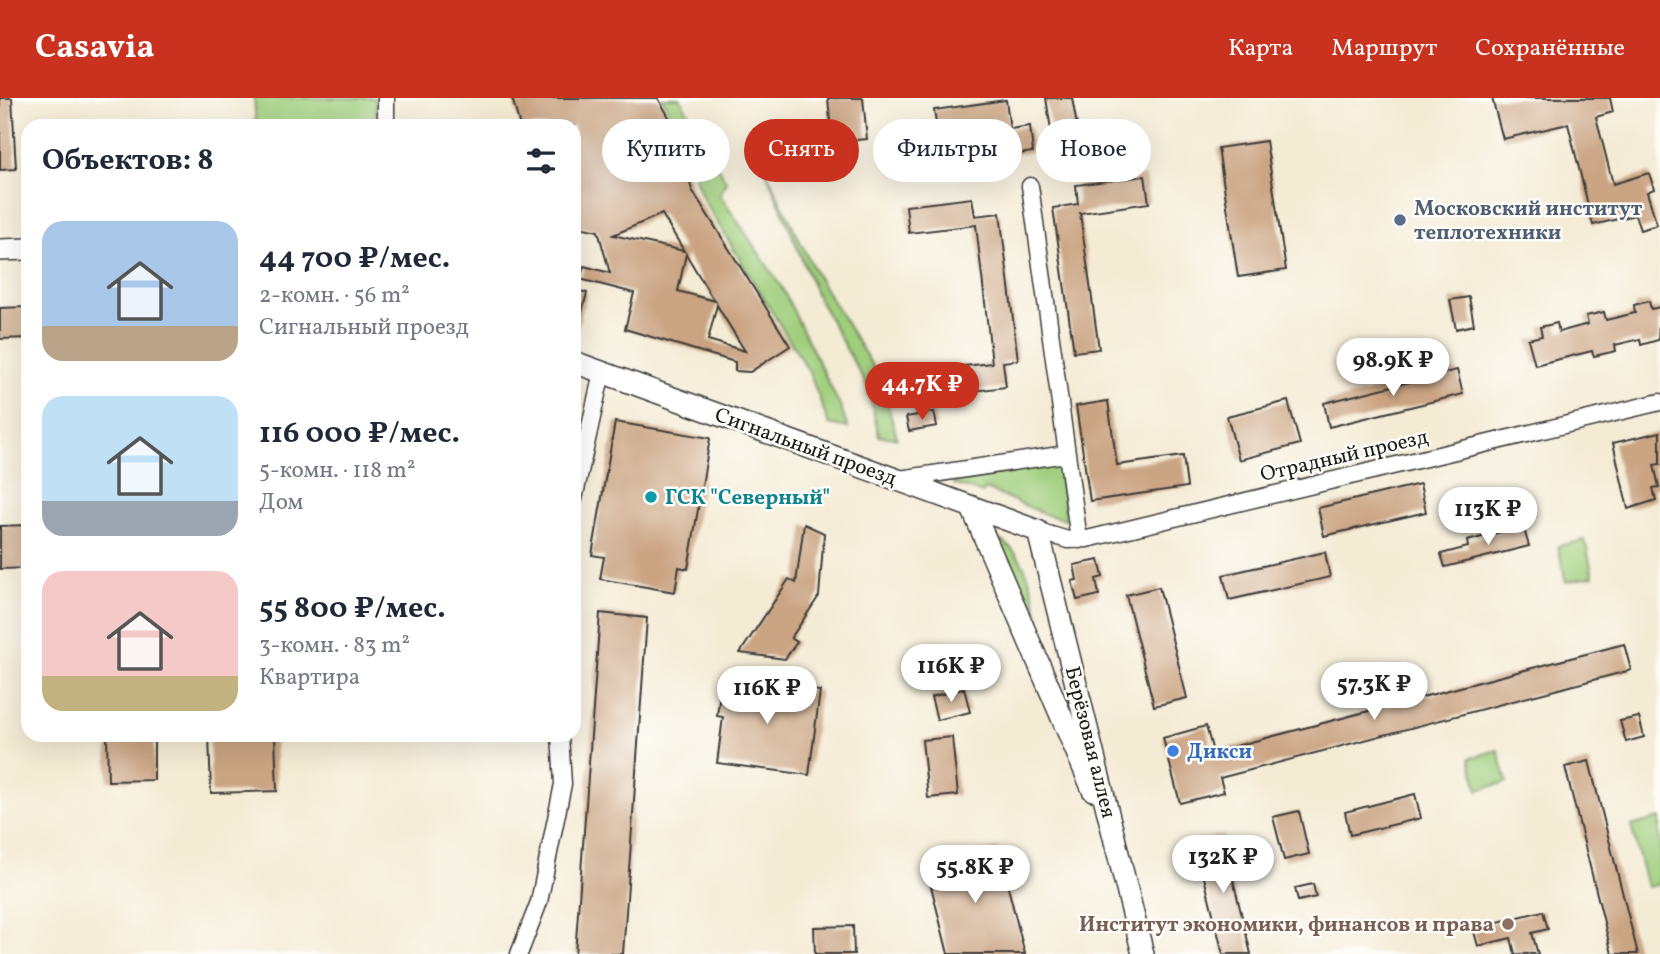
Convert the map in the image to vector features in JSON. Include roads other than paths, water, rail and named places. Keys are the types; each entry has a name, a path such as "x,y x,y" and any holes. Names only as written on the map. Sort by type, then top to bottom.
{"main road":[{"path":"0,250 21,250"},
{"name":"Сигнальный проезд","path":"581,364 1038,531"},
{"path":"972,508 1115,836"},
{"name":"Берёзовая аллея","path":"1038,531 1143,954"}],"street":[{"path":"386,98 386,119"},
{"path":"1030,186 1079,540"},
{"path":"581,467 602,372"},
{"name":"Отрадный проезд","path":"1038,531 1079,540 1660,402"},
{"path":"900,480 1066,454"},
{"path":"519,954 539,902 563,784 560,742"}],"place":[{"name":"Московский институт теплотехники","path":"1400,220"},
{"name":"ГСК \"Северный\"","path":"651,497"},
{"name":"Дикси","path":"1173,751"},
{"name":"Институт экономики, финансов и права","path":"1508,924"}]}
